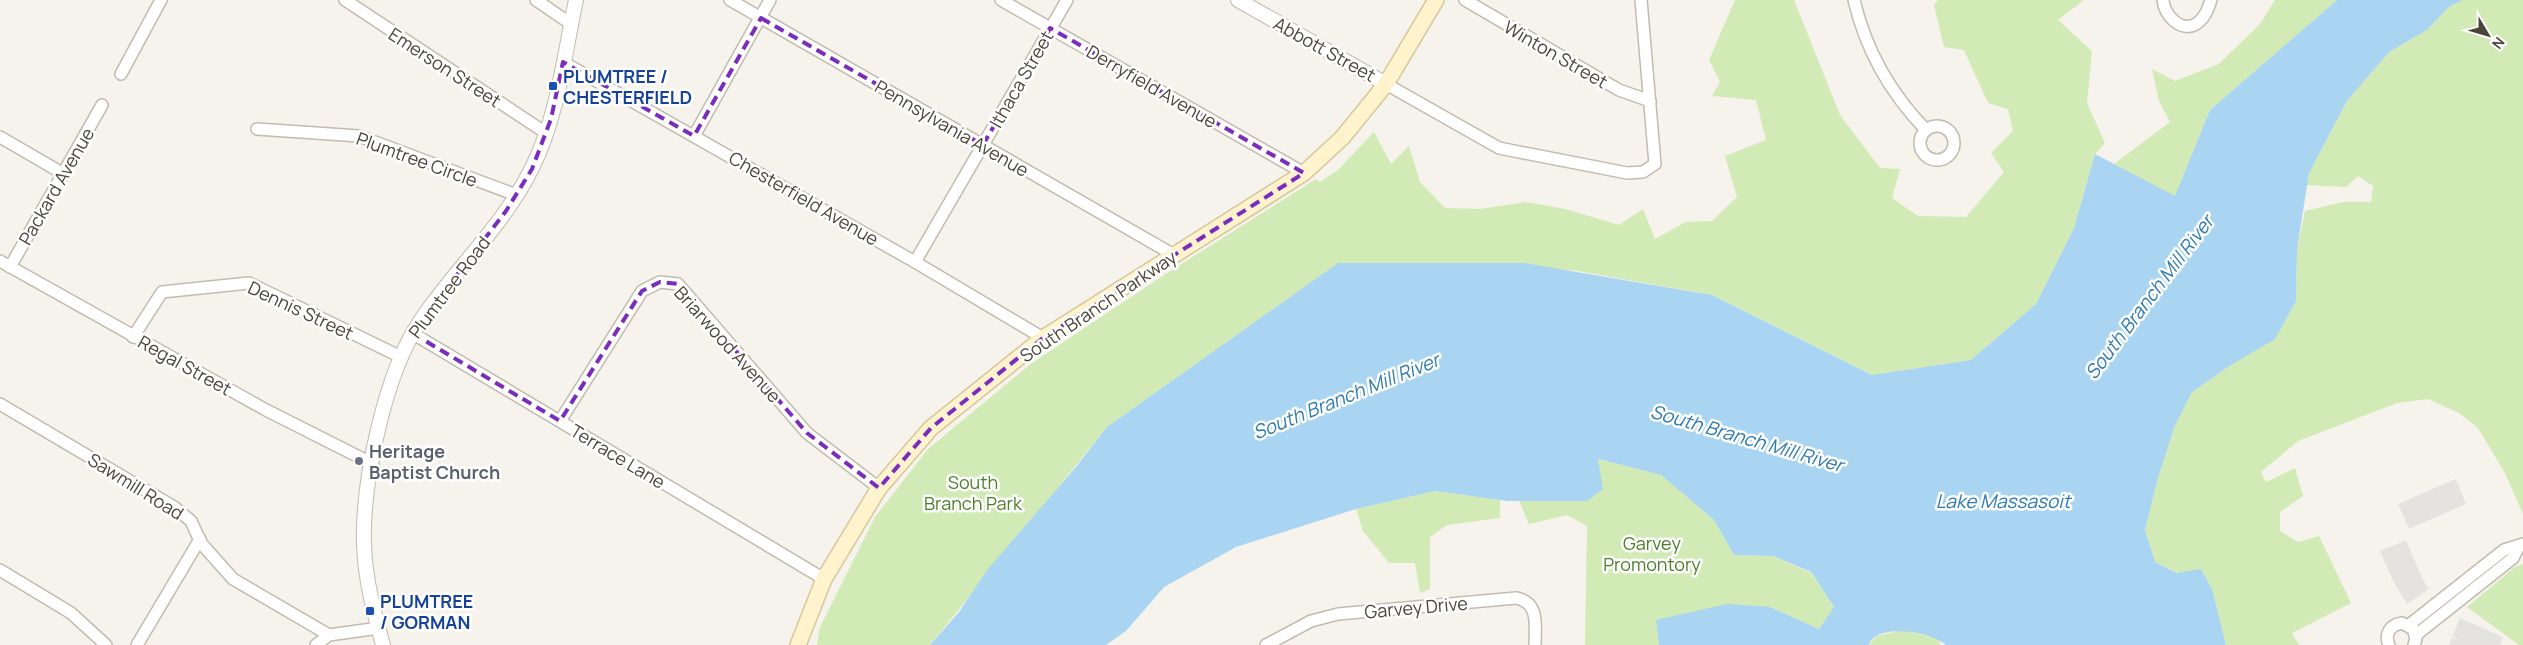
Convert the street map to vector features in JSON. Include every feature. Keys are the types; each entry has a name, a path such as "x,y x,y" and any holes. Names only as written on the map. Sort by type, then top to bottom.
{"main road":[{"name":"South Branch Parkway","path":"798,645 824,579 879,488 931,428 1043,338 1304,172 1342,138 1386,84 1436,0"}],"street":[{"name":"Emerson Street","path":"345,0 546,133"},
{"path":"536,0 571,24"},
{"name":"Plumtree Road","path":"385,644 369,587 364,546 366,513 373,464 386,397 412,333 516,195 532,169 546,133 564,62 576,0"},
{"name":"Pennsylvania Avenue","path":"730,0 1174,256"},
{"path":"694,136 770,0"},
{"name":"Derryfield Avenue","path":"1001,0 1304,172"},
{"name":"Ithaca Street","path":"915,262 1067,0"},
{"name":"Abbott Street","path":"1238,0 1386,84"},
{"name":"Winton Street","path":"1465,0 1618,90 1650,101"},
{"path":"1386,84 1500,148 1627,172 1643,172 1655,164 1641,0"},
{"path":"1854,0 1865,40 1875,62 1901,101 1926,130"},
{"path":"2162,0 2172,19 2179,25 2188,26 2197,24 2204,17 2211,0"},
{"path":"121,74 158,1"},
{"name":"Chesterfield Avenue","path":"564,62 915,262 1043,338"},
{"name":"Packard Avenue","path":"5,264 102,105"},
{"name":"Plumtree Circle","path":"257,129 359,136 516,195"},
{"path":"0,137 62,173"},
{"name":"Regal Street","path":"5,264 266,410 373,464"},
{"name":"Briarwood Avenue","path":"560,421 642,291 660,282 678,284 807,433 879,488"},
{"name":"Dennis Street","path":"133,337 162,292 249,283 401,357"},
{"name":"Terrace Lane","path":"412,333 824,579"},
{"name":"Sawmill Road","path":"0,404 174,507 191,522 200,540 233,579 329,634"},
{"path":"138,645 200,540"},
{"path":"2389,645 2387,634 2391,627 2402,623 2413,635 2433,613 2513,558 2521,545"},
{"path":"0,570 71,613 106,645"},
{"name":"Garvey Drive","path":"1266,645 1311,622 1338,614 1516,598 1524,601 1533,609 1535,645"},
{"path":"316,645 329,634 379,628"}],"highlighted area":[{"path":"761,18 983,145 1050,28 1304,173 1043,338 931,428 879,488 807,433 678,284 660,282 642,291 560,421 412,333 506,211 532,169 551,119 563,62 694,136"}],"green space":[{"name":"South Branch Park","path":"1735,0 1794,0 1840,115 1880,168 1900,169 1892,198 1918,216 1966,217 2004,172 1991,153 2013,131 2008,109 1988,103 1964,50 1944,47 1934,5 1938,0 2084,0 2058,20 2092,51 2087,103 2105,143 2095,154 2074,228 2036,304 1971,360 1872,375 1712,295 1572,270 1338,263 1107,427 930,645 817,645 820,627 875,517 928,449 1032,363 1164,275 1316,179 1320,182 1338,170 1374,132 1391,164 1409,146 1420,182 1445,208 1480,209 1526,202 1565,209 1619,225 1643,209 1655,239 1686,222 1712,221 1737,197 1725,156 1766,140 1756,100 1712,96 1720,82 1709,60"},
{"path":"2275,0 2337,0 2210,110 2175,197 2114,164 2170,122 2159,101 2152,69 2175,81 2219,64 2260,24"},
{"path":"2463,0 2523,0 2523,514 2505,473 2478,428 2459,413 2428,399 2397,403 2298,441 2261,472 2266,482 2295,468 2303,496 2280,512 2280,531 2298,542 2319,536 2351,603 2292,633 2299,645 2226,645 2212,589 2155,562 2145,530 2158,478 2175,425 2192,392 2231,365 2296,301 2297,249 2305,211 2343,202 2371,202 2373,186 2358,176 2346,187 2307,185 2309,173 2347,101 2389,52 2427,30 2450,6"},
{"name":"Garvey Promontory","path":"1597,459 1661,475 1714,520 1734,555 1773,556 1811,573 1834,607 1819,629 1770,607 1656,620 1659,645 1585,645 1587,526 1567,515 1529,524 1519,501 1587,501"},
{"path":"1435,491 1500,500 1500,518 1447,525 1430,537 1430,589 1420,593 1415,563 1389,563 1363,531 1356,509"},
{"path":"2523,564 2523,645 2519,645 2467,607 2515,567"},
{"path":"1902,630 1939,639 1940,645 1868,645 1877,636"}],"shaded area":[{"path":"2456,479 2466,504 2409,529 2398,504"},
{"path":"2406,540 2422,578 2429,589 2407,604 2392,579 2380,551"},
{"path":"2460,618 2503,637 2500,645 2449,645 2452,637 2459,641 2453,635"}],"water":[{"name":"Lake Massasoit","path":"2337,0 2463,0 2450,6 2427,30 2389,52 2347,101 2309,173 2297,249 2296,301 2275,339 2231,365 2192,392 2175,425 2158,478 2145,530 2155,562 2177,573 2201,569 2212,589 2226,645 1946,645 1932,637 1902,631 1883,633 1875,637 1868,645 1659,645 1656,620 1727,604 1770,607 1819,629 1834,607 1811,572 1773,556 1734,555 1714,520 1661,475 1598,459 1603,489 1587,501 1507,501 1435,491 1356,509 1236,547 1164,587 1126,631 1106,645 930,645 959,612 988,569 1075,468 1107,427 1338,263 1524,263 1712,295 1872,375 1971,360 2036,304 2074,228 2095,154 2175,196 2210,110"}],"place":[{"name":"PLUMTREE / CHESTERFIELD","path":"553,86"},
{"name":"Heritage Baptist Church","path":"359,461"},
{"name":"PLUMTREE / GORMAN","path":"370,611"}],"water label":[{"name":"South Branch Mill River","path":"2149,297"},
{"name":"South Branch Mill River","path":"1346,396"},
{"name":"South Branch Mill River","path":"1747,438"}]}
